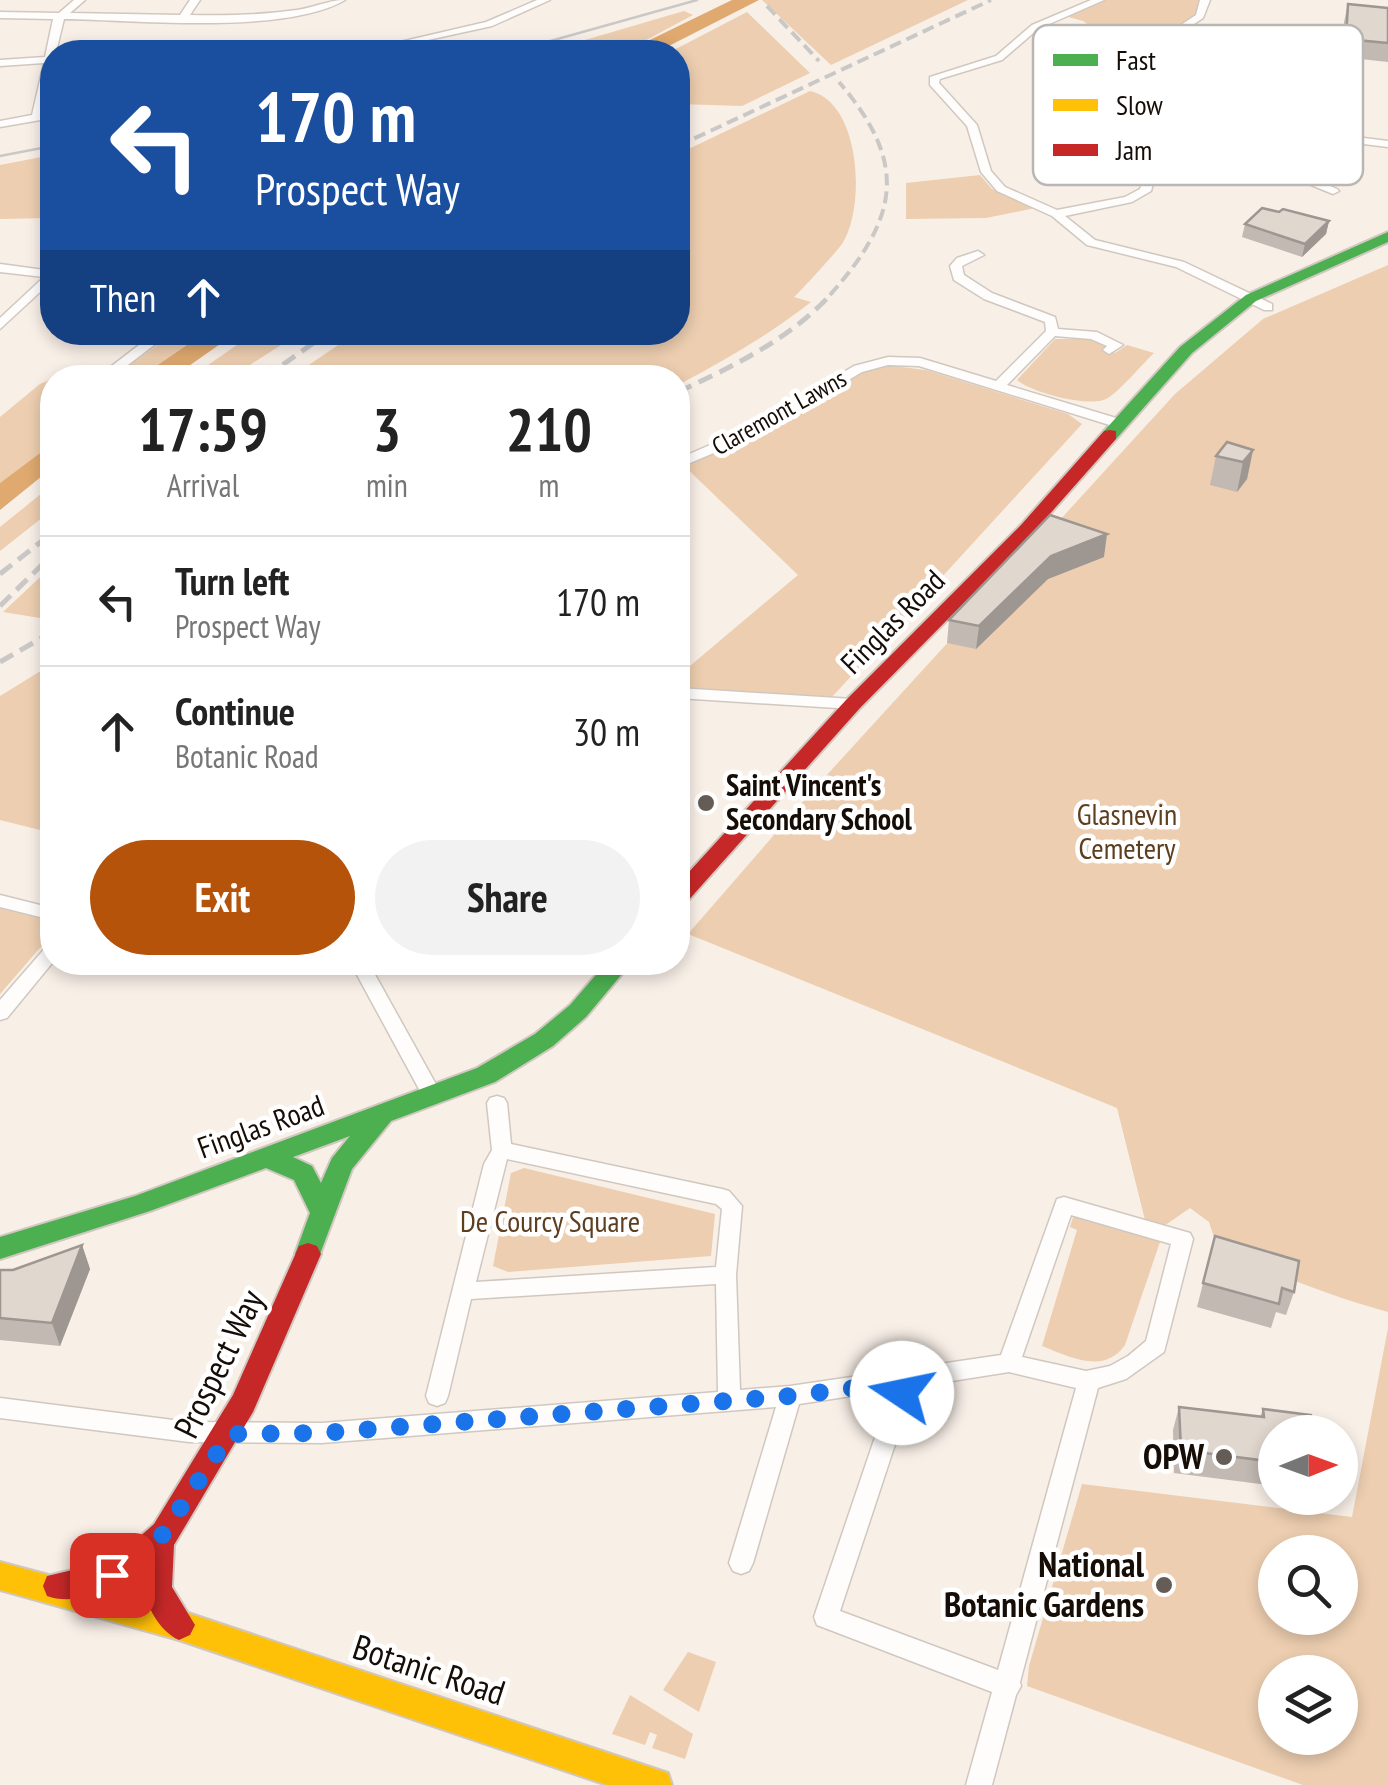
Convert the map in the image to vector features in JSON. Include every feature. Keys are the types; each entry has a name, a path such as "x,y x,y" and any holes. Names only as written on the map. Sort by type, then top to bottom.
{"main road":[{"name":"Finglas Road","path":"690,885 854,704 1014,542 1186,350 1259,303 1388,236"},
{"name":"Finglas Road","path":"1259,303 1388,255"},
{"name":"Finglas Road","path":"0,1248 140,1204 381,1117 486,1074 544,1040 578,1011 609,975"},
{"name":"Prospect Way","path":"159,1540 230,1434 281,1326 340,1166 381,1117"},
{"path":"265,1156 302,1168 313,1180 322,1210"},
{"path":"159,1540 156,1590 179,1625"},
{"name":"Botanic Road","path":"38,1587 82,1585 112,1575 159,1540"},
{"name":"Botanic Road","path":"0,1576 179,1625 656,1785"}],"street":[{"path":"55,40 60,16 80,0"},
{"path":"184,18 196,0"},
{"path":"0,15 270,18 340,0"},
{"path":"416,40 489,24 545,0"},
{"path":"1037,25 1099,0"},
{"path":"1186,25 1200,16 1205,0"},
{"path":"1033,28 999,58 936,76 934,83 972,125 991,179 1001,189 1056,214 1091,243 1180,264 1259,303"},
{"path":"0,62 40,60"},
{"path":"37,118 40,106"},
{"path":"0,124 40,117"},
{"path":"1363,141 1388,144"},
{"path":"1056,214 1128,200 1148,185"},
{"path":"1318,185 1332,191"},
{"path":"978,255 961,260 956,266 958,277 988,296 1051,320 1054,326 998,386"},
{"path":"0,268 40,273"},
{"path":"0,325 40,286"},
{"path":"1052,332 1093,336 1118,344 1109,350"},
{"path":"120,365 147,345"},
{"name":"Claremont Lawns","path":"690,459 750,433 858,368 873,364 920,362 1122,424"},
{"path":"690,694 854,704"},
{"path":"0,901 40,911"},
{"path":"0,1013 40,965"},
{"path":"366,975 433,1097"},
{"path":"437,1396 494,1164 502,1150 497,1103"},
{"path":"502,1150 722,1197 732,1206 726,1275 728,1401"},
{"path":"0,1408 230,1434 322,1433 790,1396 905,1382 1009,1363 1089,1382 1110,1379 1156,1346 1183,1239 1064,1205 1009,1363"},
{"path":"463,1290 726,1275"},
{"path":"905,1382 826,1617 1008,1686"},
{"path":"978,1785 1089,1382"},
{"path":"741,1563 790,1396"}],"green space":[{"path":"762,0 968,0 831,65"},
{"path":"1099,0 1205,0 1200,16 1186,25 1089,25 1061,15"},
{"path":"684,11 693,15 646,40 585,40"},
{"path":"747,12 810,73 742,106 690,104 690,42"},
{"path":"810,91 827,99 840,114 854,158 856,183 850,228 839,248 794,297 811,302 713,366 690,378 690,365 309,365 338,345 690,345 690,148"},
{"path":"40,157 40,218 0,219 0,165"},
{"path":"980,175 992,189 1035,208 986,218 906,219 906,183"},
{"name":"Glasnevin Cemetery","path":"1388,265 1388,1312 1300,1283 1216,1243 1209,1222 1190,1208 1164,1226 1145,1220 1117,1108 690,935 814,789 1175,394 1263,319"},
{"path":"1055,339 1093,339 1115,353 1127,345 1154,353 1108,398 1088,402 1047,394 1017,380"},
{"path":"157,345 186,345 157,365 130,365"},
{"path":"237,345 281,345 250,365 208,365"},
{"path":"903,360 901,367 926,370 1068,414 1082,424 832,697 690,689 690,666 798,575 690,472 690,458 858,369"},
{"path":"40,384 40,453 0,483 0,417"},
{"path":"40,495 40,519 0,551 0,527"},
{"path":"40,577 40,618 3,612"},
{"path":"40,671 40,830 0,820 0,696"},
{"path":"0,907 40,916 40,948 0,994"},
{"name":"De Courcy Square","path":"524,1168 715,1214 711,1256 508,1272 493,1266 511,1173"},
{"path":"1074,1214 1161,1239 1125,1345 1117,1354 1097,1361 1042,1346 1077,1230 1070,1227"},
{"name":"National Botanic Gardens","path":"1388,1328 1388,1785 1303,1785 1027,1686 1029,1666 1082,1484 1258,1506 1258,1515 1358,1515 1358,1486"},
{"path":"688,1652 716,1662 699,1712 663,1690"},
{"path":"630,1695 693,1734 685,1759 652,1748 657,1735 650,1732 645,1745 612,1734"}],"shaded area":[{"path":"732,0 759,0 681,40 650,40"},
{"path":"187,345 219,345 190,365 157,365"},
{"path":"40,453 40,478 0,510 0,483"}],"building":[{"path":"1348,4 1388,8 1388,43 1363,41 1363,25 1347,25"},
{"path":"1262,208 1279,212 1283,209 1329,221 1305,244 1245,224"},
{"path":"1227,442 1253,450 1243,462 1216,456"},
{"path":"1050,515 1107,534 1051,556 979,626 949,620"},
{"path":"1215,1236 1299,1261 1294,1292 1282,1288 1279,1304 1203,1283"},
{"path":"82,1245 52,1323 0,1318 0,1270 13,1270"},
{"path":"1179,1407 1258,1416 1258,1460 1181,1450"},
{"path":"1263,1409 1311,1415 1264,1415"}],"tram line":[{"path":"554,40 697,0"},
{"path":"0,156 40,148"}],"railway":[{"path":"690,140 991,0"},
{"path":"767,6 819,61"},
{"path":"830,295 870,240 882,215 887,190 877,139 862,111 839,82"},
{"path":"690,386 780,338 830,295"},
{"path":"282,365 311,345"},
{"path":"0,574 40,542"},
{"path":"0,606 40,567"},
{"path":"0,662 40,639"}],"traffic: fast":[{"path":"1110,435 1186,350 1251,298 1388,236"},
{"path":"0,1248 141,1204 486,1075 544,1040 578,1011 610,975"},
{"path":"308,1254 341,1165 380,1118"},
{"path":"265,1156 303,1173 322,1210"}],"traffic: slow":[{"path":"0,1576 179,1625 656,1785"}],"traffic: jam":[{"path":"690,885 853,704 1027,529 1110,435"},
{"path":"58,1586 113,1573 138,1558 165,1533 243,1403 308,1254"},
{"path":"159,1540 157,1590 179,1625"}],"place":[{"name":"Saint Vincent's Secondary School","path":"706,803"},
{"name":"OPW","path":"1224,1457"},
{"name":"National Botanic Gardens","path":"1164,1585"}],"route":[{"path":"112,1575 159,1540 230,1434 322,1433 790,1396 905,1382 902,1393"}]}
